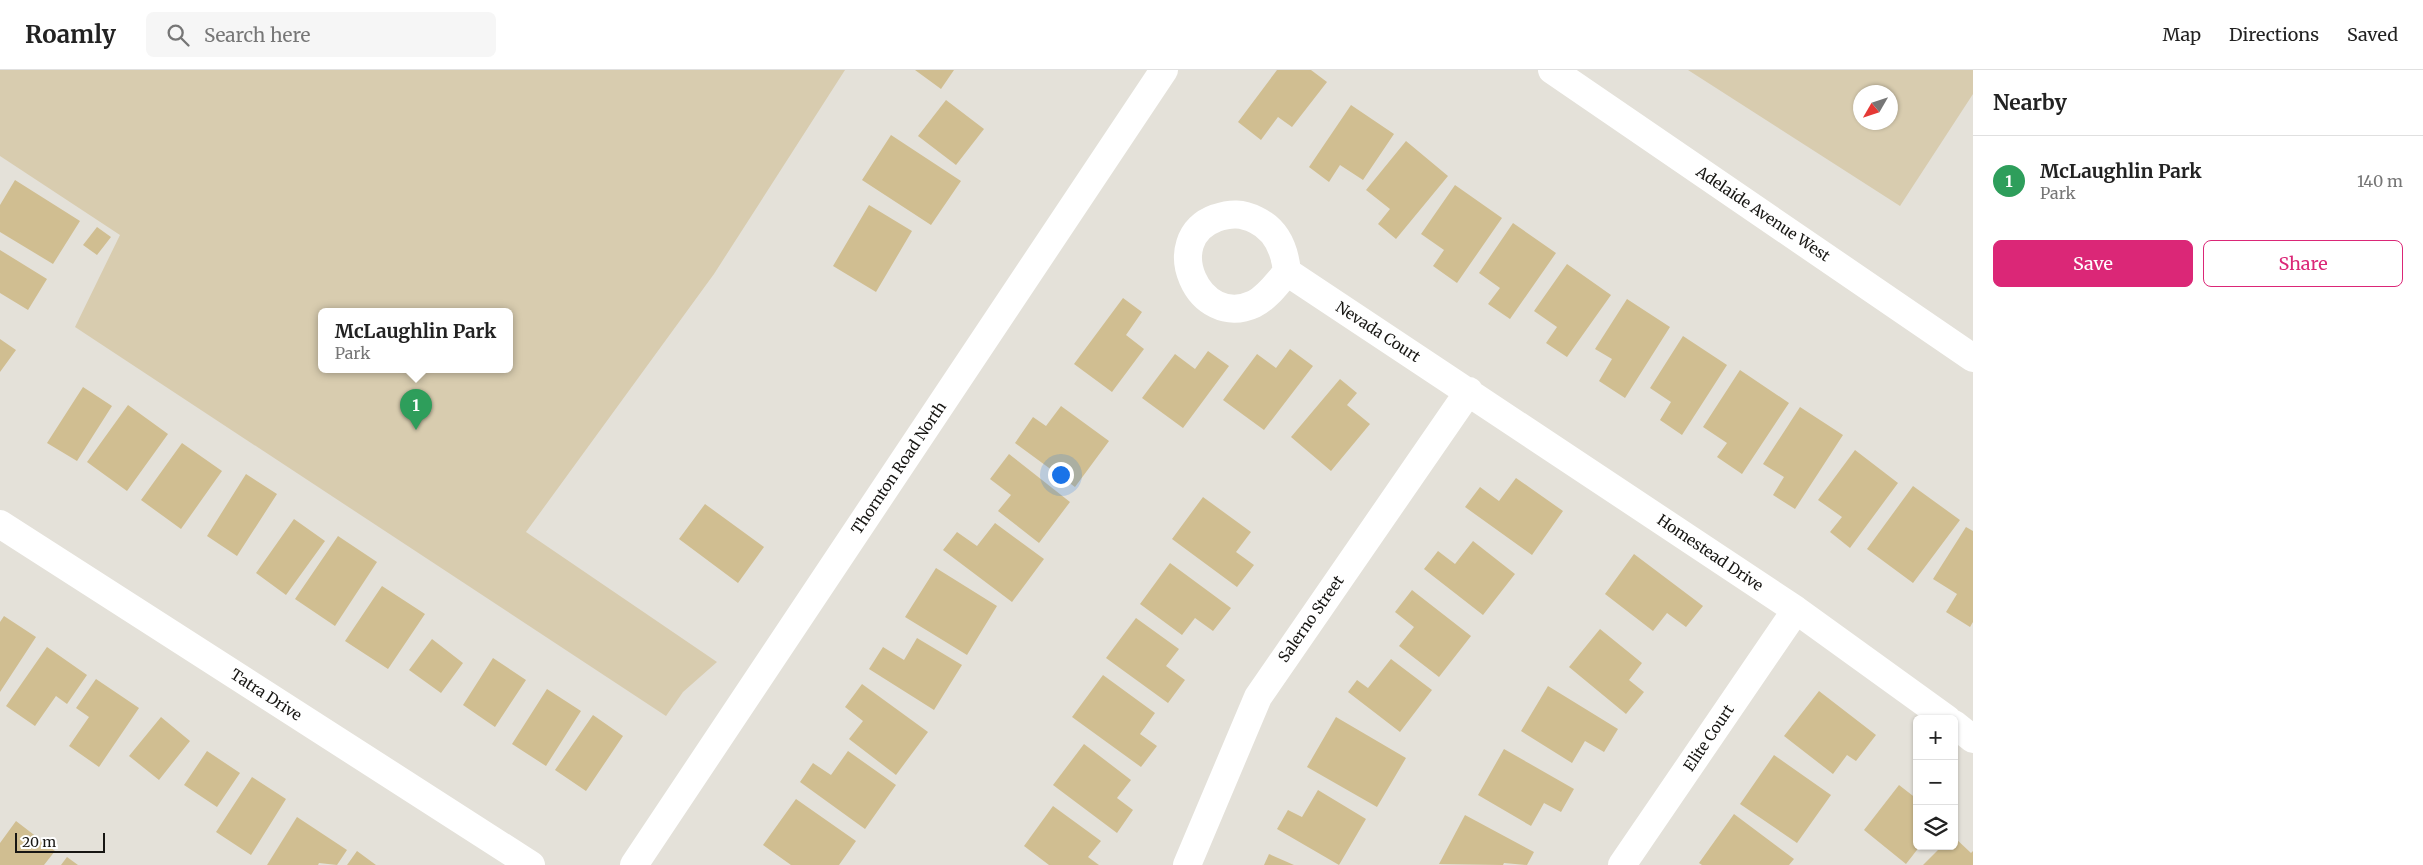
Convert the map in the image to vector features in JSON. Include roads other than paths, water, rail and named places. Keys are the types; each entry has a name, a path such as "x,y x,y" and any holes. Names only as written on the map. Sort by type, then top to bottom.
{"street":[{"name":"Thornton Road North","path":"634,865 1164,70"},
{"name":"Adelaide Avenue West","path":"1552,70 1973,358"},
{"name":"Nevada Court","path":"1287,272 1469,391"},
{"name":"Homestead Drive","path":"1469,391 1796,610 1941,715"},
{"name":"Salerno Street","path":"1187,865 1258,697 1469,391"},
{"name":"Tatra Drive","path":"0,524 531,865"},
{"name":"Elite Court","path":"1622,865 1796,610"},
{"path":"1958,727 1973,739"}],"place":[{"name":"McLaughlin Park","path":"416,430"}]}
